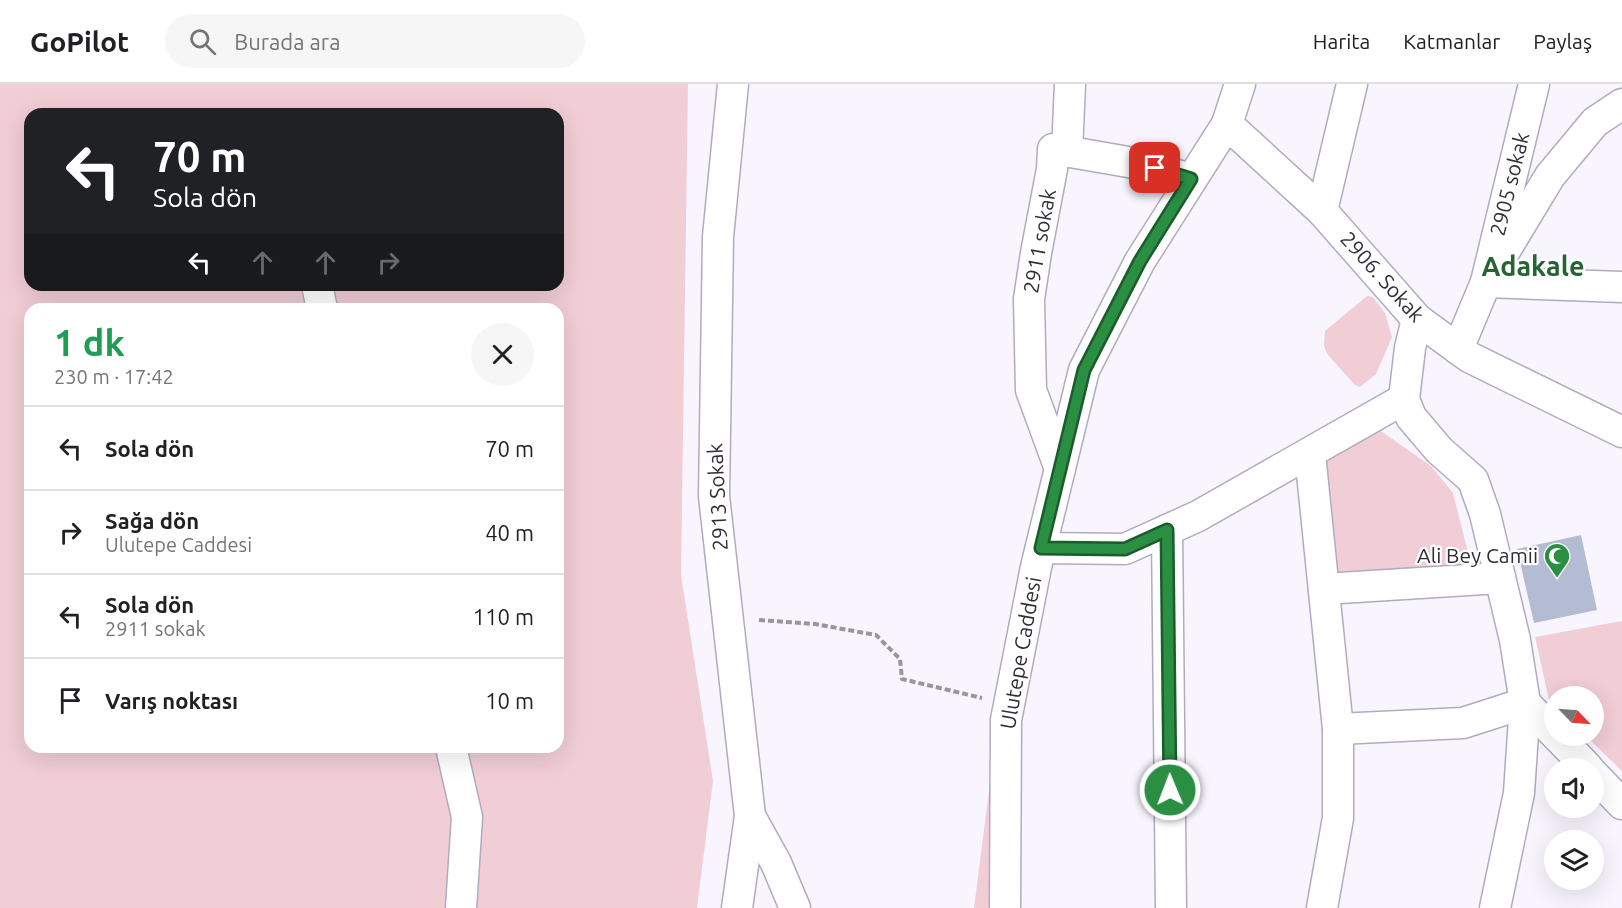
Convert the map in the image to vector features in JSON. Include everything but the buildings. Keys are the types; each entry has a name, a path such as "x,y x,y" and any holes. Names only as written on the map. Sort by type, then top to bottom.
{"street":[{"name":"2913 Sokak","path":"733,84 718,237 714,496 750,816 737,908"},
{"path":"1070,84 1067,152 1134,163 1191,179"},
{"name":"Ulutepe Caddesi","path":"1005,908 1006,720 1041,548 1084,370 1140,261 1227,124 1240,84"},
{"path":"1322,212 1352,84"},
{"name":"2905 sokak","path":"1458,349 1486,282 1534,84"},
{"path":"1622,104 1595,122 1550,176 1486,282 1622,287"},
{"name":"2906. Sokak","path":"1227,124 1322,212 1417,320 1469,357 1622,432"},
{"name":"2911 sokak","path":"1060,469 1031,390 1029,299 1052,169 1053,149 1067,152"},
{"path":"1417,320 1410,348 1404,399 1411,417 1432,442 1473,480 1485,514 1515,640 1525,703 1519,793 1495,908"},
{"path":"1041,548 1125,549 1198,516 1404,399"},
{"path":"1310,454 1338,729 1338,818 1322,908"},
{"path":"1167,530 1171,908"},
{"path":"1324,589 1500,578"},
{"path":"1338,729 1463,723 1525,703"},
{"path":"1525,703 1544,723"},
{"path":"1567,746 1578,758"},
{"path":"452,753 467,817 462,908"},
{"path":"1604,785 1622,804"},
{"path":"750,816 776,863 795,908"}],"path":[{"path":"759,620 815,624 876,635 900,659 902,679 1010,704"}],"shaded area":[{"path":"0,84 688,84 681,575 713,781 697,908 0,908"},
{"path":"1367,296 1373,297 1385,313 1392,337 1376,374 1360,387 1355,385 1328,355 1324,346 1325,331"},
{"path":"1378,429 1431,466 1453,493 1472,568 1336,573 1324,462"},
{"path":"1622,621 1622,771 1596,746 1604,746 1604,686 1546,686 1535,637"},
{"path":"990,783 994,784 996,908 974,908"}],"place":[{"name":"Ali Bey Camii","path":"1557,579"}],"district":[{"name":"Adakale","path":"1533,267"}],"route":[{"path":"1155,168 1191,179 1140,261 1084,370 1041,548 1125,549 1167,530 1170,790"}]}
